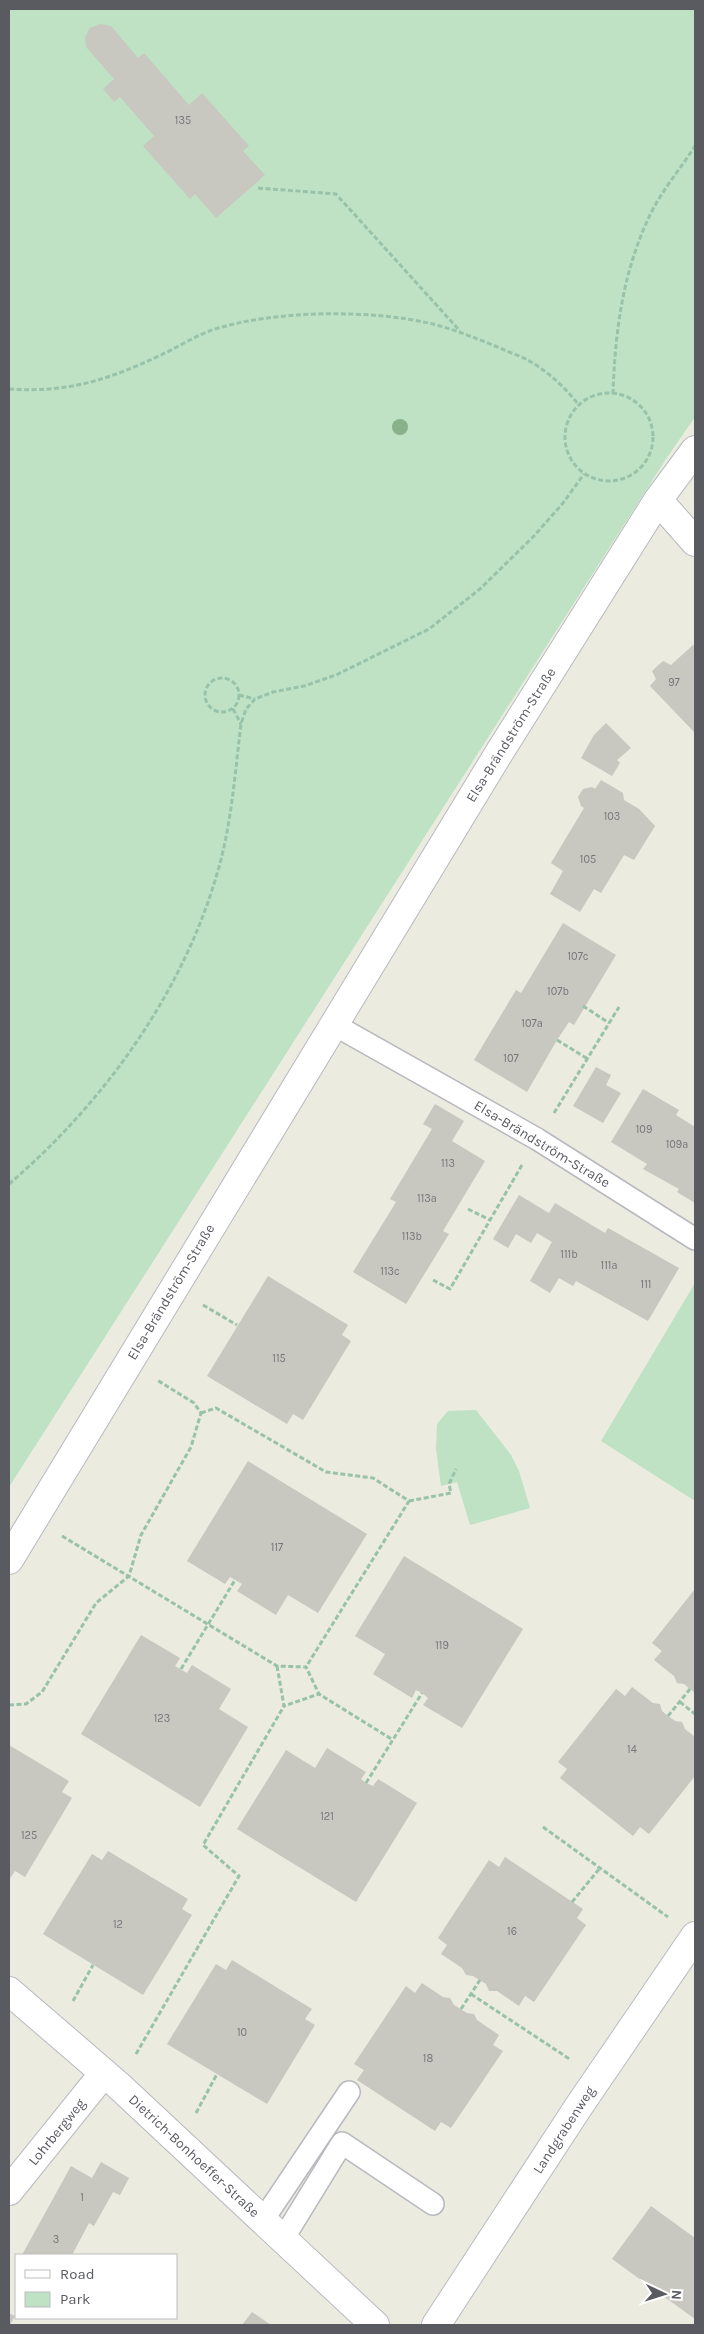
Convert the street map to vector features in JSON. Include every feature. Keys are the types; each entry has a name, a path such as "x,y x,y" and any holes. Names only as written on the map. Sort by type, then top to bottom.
{"street":[{"name":"Elsa-Brändström-Straße","path":"9,1560 333,1024 658,500 695,450"},
{"path":"658,500 695,542"},
{"name":"Landgrabenweg","path":"436,2325 695,1936"},
{"name":"Dietrich-Bonhoeffer-Straße","path":"9,1991 111,2079 375,2325"},
{"name":"Lohrbergweg","path":"9,2191 111,2079"}],"lane":[{"name":"Elsa-Brändström-Straße","path":"333,1024 537,1139 695,1239"},
{"path":"263,2220 349,2092"},
{"path":"283,2239 342,2143 433,2204"}],"path":[{"path":"613,394 621,306 627,274 652,211 695,146"},
{"path":"258,188 336,194 460,332"},
{"path":"9,389 59,390 93,382 150,360 210,331 251,320 310,315 368,314 431,324 460,332 531,362 550,375 579,405"},
{"path":"605,393 613,394 628,398 640,406 647,414 652,426 651,451 640,468 631,476 618,480 599,480 584,474 573,463 566,450 567,423 579,405 591,397 605,393"},
{"path":"9,1184 32,1164 86,1108 145,1029 168,989 204,912 219,867 233,798 241,724 246,709 255,699 273,692 304,686 336,675 430,629 480,589 534,536 564,502 584,474"},
{"path":"225,678 233,682 240,695 237,705 233,710 221,713 214,711 204,699 206,689 214,679 225,678"},
{"path":"240,695 255,699"},
{"path":"233,710 241,724"},
{"path":"583,1006 609,1023"},
{"path":"557,1040 588,1059"},
{"path":"468,1209 490,1220"},
{"path":"128,1363 194,1403 201,1413"},
{"path":"201,1413 216,1408 326,1472 373,1478 409,1501 451,1493 450,1484 456,1469"},
{"path":"9,1705 26,1704 42,1692 96,1603 129,1576 140,1535 191,1447 201,1413"},
{"path":"306,1667 409,1501"},
{"path":"76,1544 277,1666 306,1667"},
{"path":"181,1669 235,1580"},
{"path":"111,2079 239,1876 202,1845 284,1706 277,1666"},
{"path":"306,1667 319,1694 393,1740"},
{"path":"668,1716 690,1689"},
{"path":"284,1706 319,1694"},
{"path":"366,1783 422,1694"},
{"path":"680,1702 695,1714"},
{"path":"543,1827 671,1919"},
{"path":"572,1902 600,1868"},
{"path":"56,2031 93,1965"},
{"path":"461,2009 480,1980"},
{"path":"471,1994 599,2078"},
{"path":"180,2143 217,2074"}],"green space":[{"path":"9,9 695,9 695,417 666,459 9,1487"},
{"path":"695,1283 695,1501 601,1441"},
{"path":"476,1410 511,1455 519,1471 530,1508 470,1525 457,1482 441,1486 436,1449 437,1424 448,1411"}],"building":[{"path":"100,24 111,26 138,58 144,53 189,105 202,93 249,146 243,151 265,175 216,218 195,194 190,199 143,146 154,136 120,97 114,102 103,89 114,79 86,47 85,37 90,28"},
{"path":"693,645 695,648 695,733 650,686 656,679 652,671 663,661 671,665"},
{"path":"606,723 631,748 617,760 620,763 612,776 581,758 594,735"},
{"path":"601,780 623,793 624,800 639,809 655,826 634,860 624,855 601,893 594,889 580,912 550,894 563,871 551,863 584,808 581,806 578,797 583,789 592,787 595,789"},
{"path":"563,923 616,955 574,1025 569,1022 557,1040 527,1092 474,1060 516,990 521,993"},
{"path":"596,1067 611,1075 606,1085 621,1093 603,1123 573,1106"},
{"path":"643,1089 679,1110 676,1115 695,1127 695,1203 677,1192 679,1189 643,1169 647,1164 611,1142"},
{"path":"435,1104 464,1121 452,1141 485,1161 443,1231 449,1234 406,1304 353,1272 396,1202 390,1199 432,1129 423,1124"},
{"path":"519,1195 549,1213 555,1203 605,1233 608,1228 679,1268 648,1321 576,1281 573,1286 559,1278 550,1293 530,1281 552,1242 537,1233 531,1243 516,1234 508,1248 493,1239"},
{"path":"268,1276 348,1325 342,1335 351,1341 303,1420 293,1414 287,1424 207,1376"},
{"path":"248,1461 367,1534 318,1613 288,1595 276,1615 237,1591 242,1584 230,1577 225,1584 187,1561"},
{"path":"404,1556 523,1629 462,1728 423,1705 428,1698 422,1693 416,1690 412,1698 373,1674 385,1654 355,1636"},
{"path":"695,1589 695,1693 684,1684 677,1683 674,1676 654,1660 662,1651 652,1643"},
{"path":"141,1635 180,1658 175,1666 187,1673 192,1665 231,1689 219,1709 248,1727 200,1807 81,1734"},
{"path":"632,1687 653,1703 660,1704 662,1711 675,1721 682,1722 685,1729 695,1737 695,1776 649,1834 640,1827 633,1836 560,1778 567,1769 558,1762 616,1689 625,1696"},
{"path":"9,1745 69,1781 62,1792 72,1798 25,1877 15,1871 9,1880"},
{"path":"327,1748 366,1772 361,1779 366,1783 373,1786 378,1779 417,1803 356,1902 237,1829 286,1750 315,1768"},
{"path":"108,1851 188,1899 182,1909 192,1915 143,1995 43,1934 92,1854 102,1860"},
{"path":"505,1857 583,1909 577,1918 586,1925 534,2002 525,1996 519,2006 497,1991 489,1991 486,1984 473,1976 466,1975 462,1968 441,1954 447,1945 438,1938 489,1860 499,1867"},
{"path":"232,1960 312,2009 305,2019 315,2025 267,2104 167,2044 216,1964 226,1970"},
{"path":"422,1983 443,1997 450,1998 454,2005 467,2013 474,2014 477,2020 499,2035 493,2045 503,2051 451,2128 441,2122 435,2131 357,2080 364,2070 354,2064 406,1986 415,1993"},
{"path":"101,2162 129,2178 120,2195 113,2192 94,2226 89,2223 73,2254 23,2254 71,2166 92,2178"},
{"path":"651,2206 695,2238 695,2319 612,2259"},
{"path":"252,2312 271,2325 242,2325"},
{"path":"9,2313 15,2316 10,2325 9,2325"}]}
